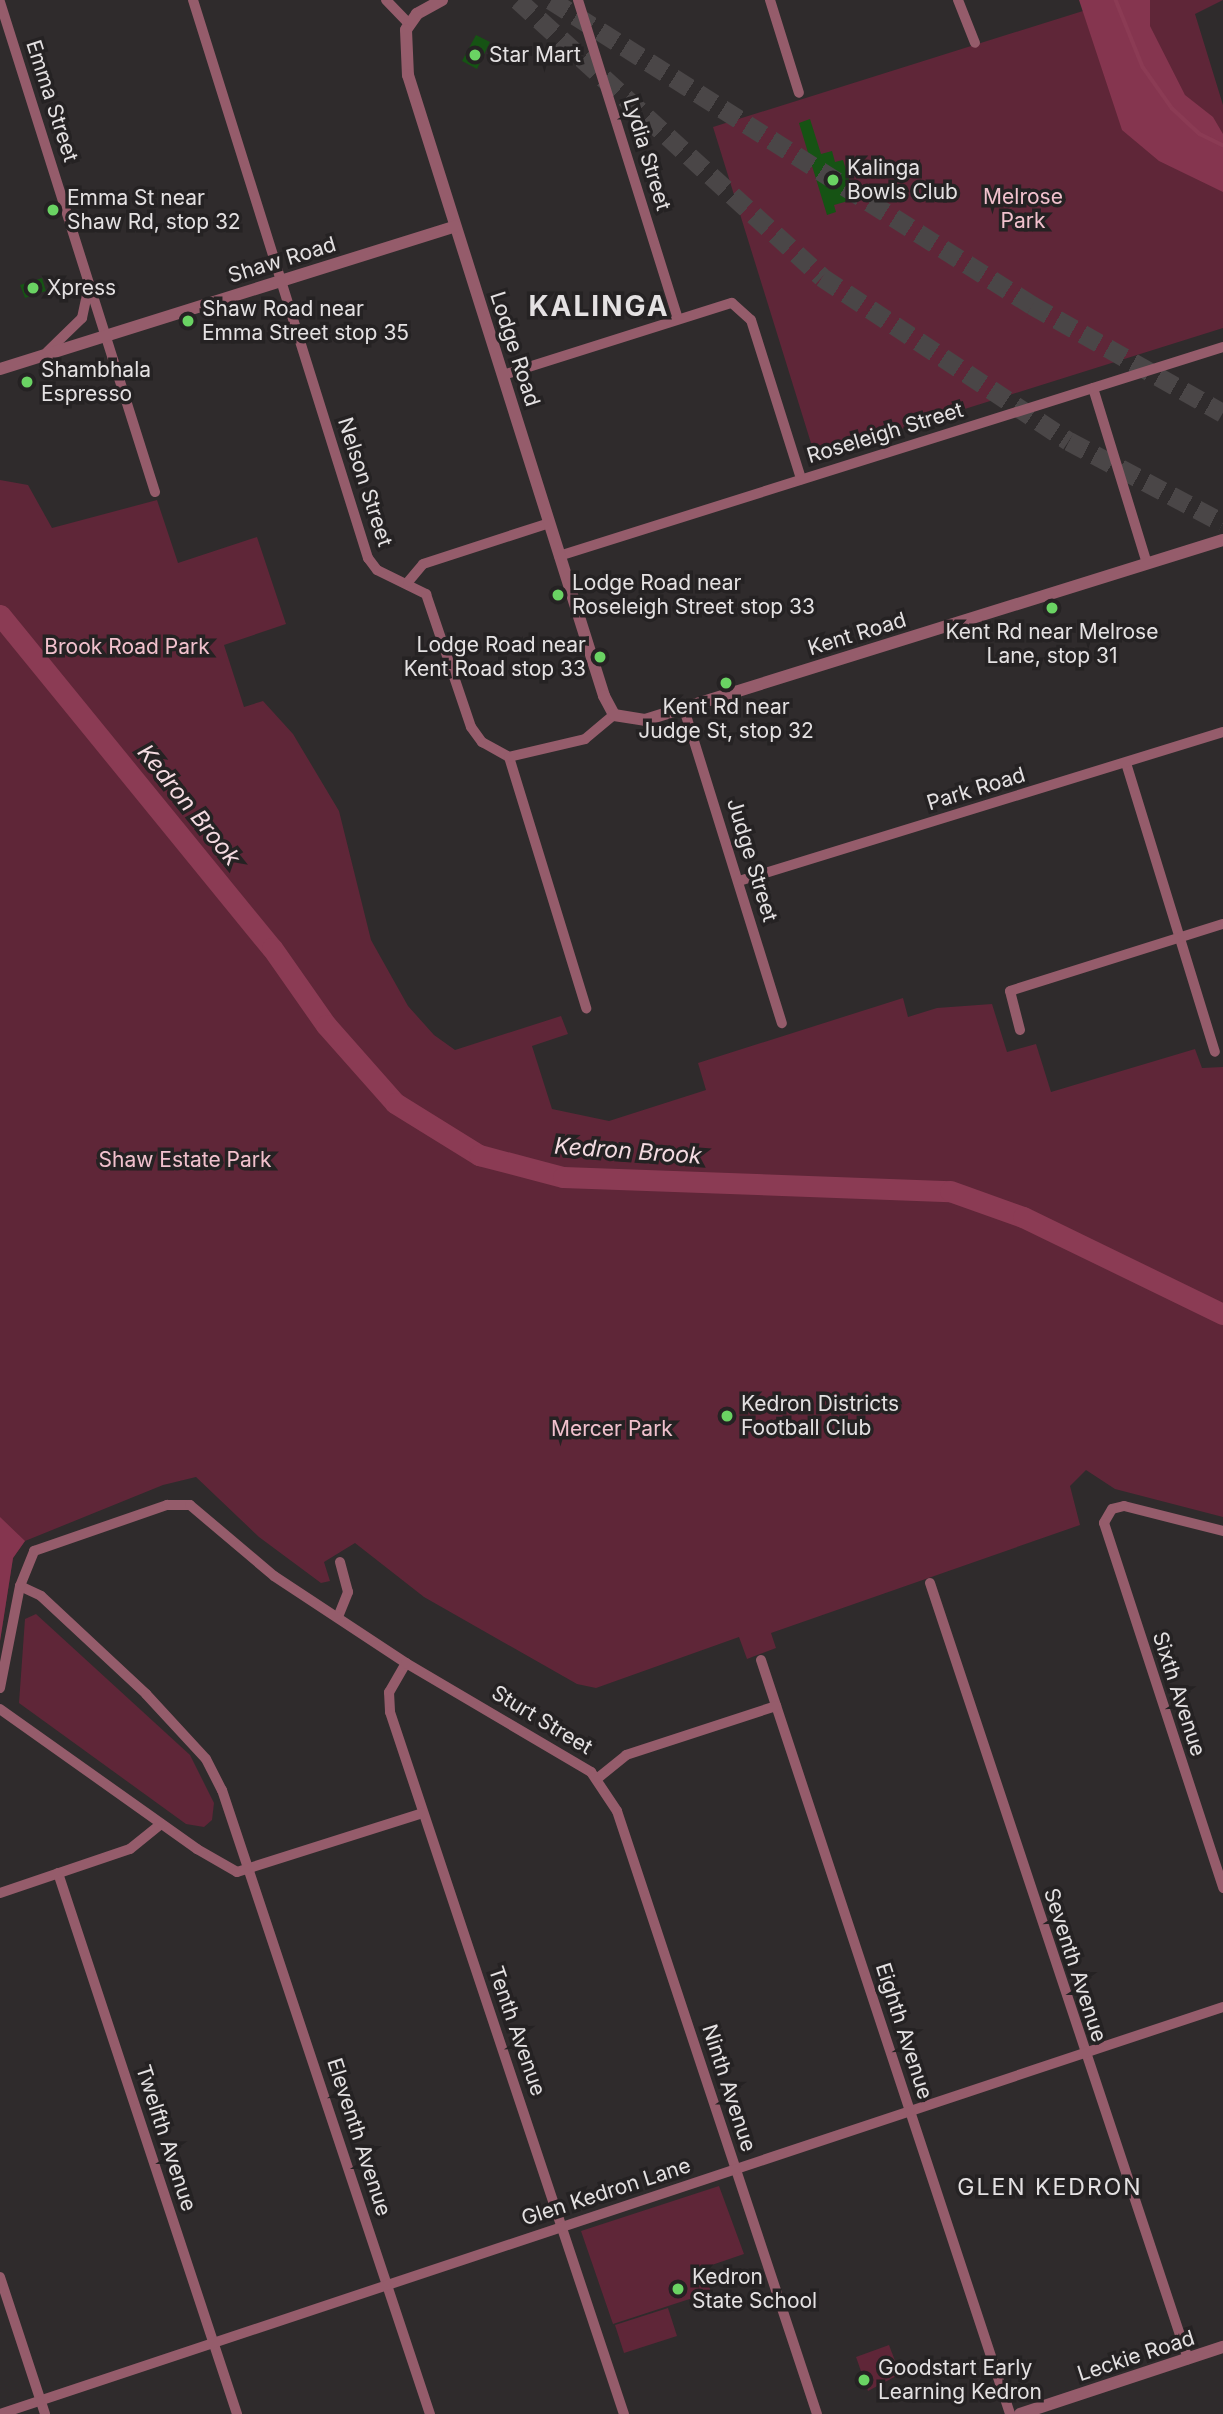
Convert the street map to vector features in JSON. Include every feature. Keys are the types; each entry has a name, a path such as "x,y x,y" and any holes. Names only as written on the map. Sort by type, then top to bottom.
{"street":[{"name":"Nelson Street","path":"193,0 368,558 377,570 408,582 432,602 476,735 509,757"},
{"path":"386,0 409,24 442,0"},
{"name":"Lydia Street","path":"578,0 678,319"},
{"path":"770,0 799,93"},
{"path":"958,0 975,43"},
{"name":"Emma Street","path":"0,2 155,492"},
{"name":"Lodge Road","path":"409,24 403,46 408,75 559,556 614,715"},
{"name":"Shaw Road","path":"0,369 455,226"},
{"path":"45,354 82,318 90,284"},
{"path":"503,375 732,303 746,310 801,479"},
{"name":"Roseleigh Street","path":"559,556 1223,347"},
{"path":"1093,388 1147,564"},
{"path":"408,582 423,564 549,523"},
{"name":"Kent Road","path":"614,715 633,722 684,709 1223,540"},
{"name":"Judge Street","path":"684,709 782,1023"},
{"path":"586,1008 509,757 585,739 614,715"},
{"name":"Park Road","path":"739,881 1223,732"},
{"path":"1126,762 1215,1052"},
{"path":"1020,1030 1010,991 1223,924"},
{"name":"Sturt Street","path":"20,1586 37,1549 167,1505 195,1507 248,1557 407,1662 598,1777 626,1755 776,1706"},
{"name":"Sixth Avenue","path":"1223,1531 1133,1507 1108,1512 1107,1540 1223,1888"},
{"path":"338,1617 348,1592 340,1562"},
{"name":"Seventh Avenue","path":"930,1583 1083,2054 1188,2359"},
{"path":"0,1688 20,1586"},
{"name":"Eleventh Avenue","path":"20,1586 41,1596 193,1742 226,1800 430,2414"},
{"name":"Eighth Avenue","path":"761,1660 1010,2414"},
{"name":"Tenth Avenue","path":"407,1662 393,1684 388,1706 624,2414"},
{"path":"0,1709 218,1863 250,1871 423,1813"},
{"name":"Ninth Avenue","path":"598,1777 617,1811 817,2414"},
{"path":"0,1893 138,1846 161,1824"},
{"name":"Twelfth Avenue","path":"58,1873 237,2414"},
{"name":"Glen Kedron Lane","path":"0,2414 1223,2007"},
{"path":"0,2277 46,2414"},
{"name":"Leckie Road","path":"1020,2414 1223,2347"}],"green space":[{"name":"Melrose Park","path":"1118,0 1223,0 1195,14 1223,105 1223,328 815,456 713,127"},
{"path":"0,480 28,485 52,528 157,500 178,563 257,537 286,624 224,645 244,707 263,701 293,734 339,811 371,940 408,1006 434,1035 455,1050 561,1016 568,1034 532,1046 552,1109 609,1121 706,1090 698,1063 903,998 908,1017 937,1008 992,1004 1007,1052 1036,1044 1051,1092 1195,1049 1202,1068 1223,1067 1223,1517 1115,1489 1086,1470 1070,1486 1080,1525 771,1633 776,1648 747,1659 739,1637 596,1688 577,1684 424,1597 355,1543 324,1562 330,1581 321,1583 259,1537 196,1477 163,1485 25,1541 13,1558 0,1641"},
{"path":"36,1614 190,1755 214,1803 212,1820 204,1827 186,1824 19,1703 25,1619"},
{"path":"719,2186 744,2254 703,2268 711,2292 613,2324 581,2231"},
{"path":"668,2308 677,2336 624,2353 615,2325"},
{"path":"889,2345 900,2374 868,2391 856,2357"}],"shaded area":[{"path":"1079,0 1150,0 1150,26 1185,95 1213,117 1223,134 1223,192 1159,161 1122,130"},
{"path":"0,1517 25,1541 13,1558 0,1641"}],"building":[{"name":"Star Mart","path":"476,35 490,42 477,69 462,61"},
{"name":"Kalinga Bowls Club","path":"810,119 821,154 832,151 835,162 843,160 855,199 834,205 836,212 827,215 799,123"},
{"name":"Xpress","path":"42,278 46,291 25,298 20,285"}],"waterway":[{"path":"1116,0 1143,67 1172,108 1200,134 1223,145"},
{"name":"Kedron Brook","path":"0,615 272,948 326,1025 395,1103 479,1155 563,1177 950,1191 1023,1217 1223,1314"}],"tunnel":[{"path":"518,0 822,277 1069,441 1223,523"},
{"path":"551,0 1032,305 1223,413"}],"place":[{"name":"Star Mart","path":"475,55"},
{"name":"Kalinga Bowls Club","path":"833,180"},
{"name":"Emma St near Shaw Rd, stop 32","path":"53,210"},
{"name":"Xpress","path":"33,288"},
{"name":"Shaw Road near Emma Street stop 35","path":"188,321"},
{"name":"Shambhala Espresso","path":"27,382"},
{"name":"Lodge Road near Roseleigh Street stop 33","path":"558,595"},
{"name":"Kent Rd near Melrose Lane, stop 31","path":"1052,608"},
{"name":"Lodge Road near Kent Road stop 33","path":"600,657"},
{"name":"Kent Rd near Judge St, stop 32","path":"726,683"},
{"name":"Kedron Districts Football Club","path":"727,1416"},
{"name":"Kedron State School","path":"678,2289"},
{"name":"Goodstart Early Learning Kedron","path":"864,2380"}],"district":[{"name":"KALINGA","path":"599,306"},
{"name":"GLEN KEDRON","path":"1050,2187"}],"park label":[{"name":"Brook Road Park","path":"127,647"},
{"name":"Shaw Estate Park","path":"185,1160"},
{"name":"Mercer Park","path":"612,1429"}]}
